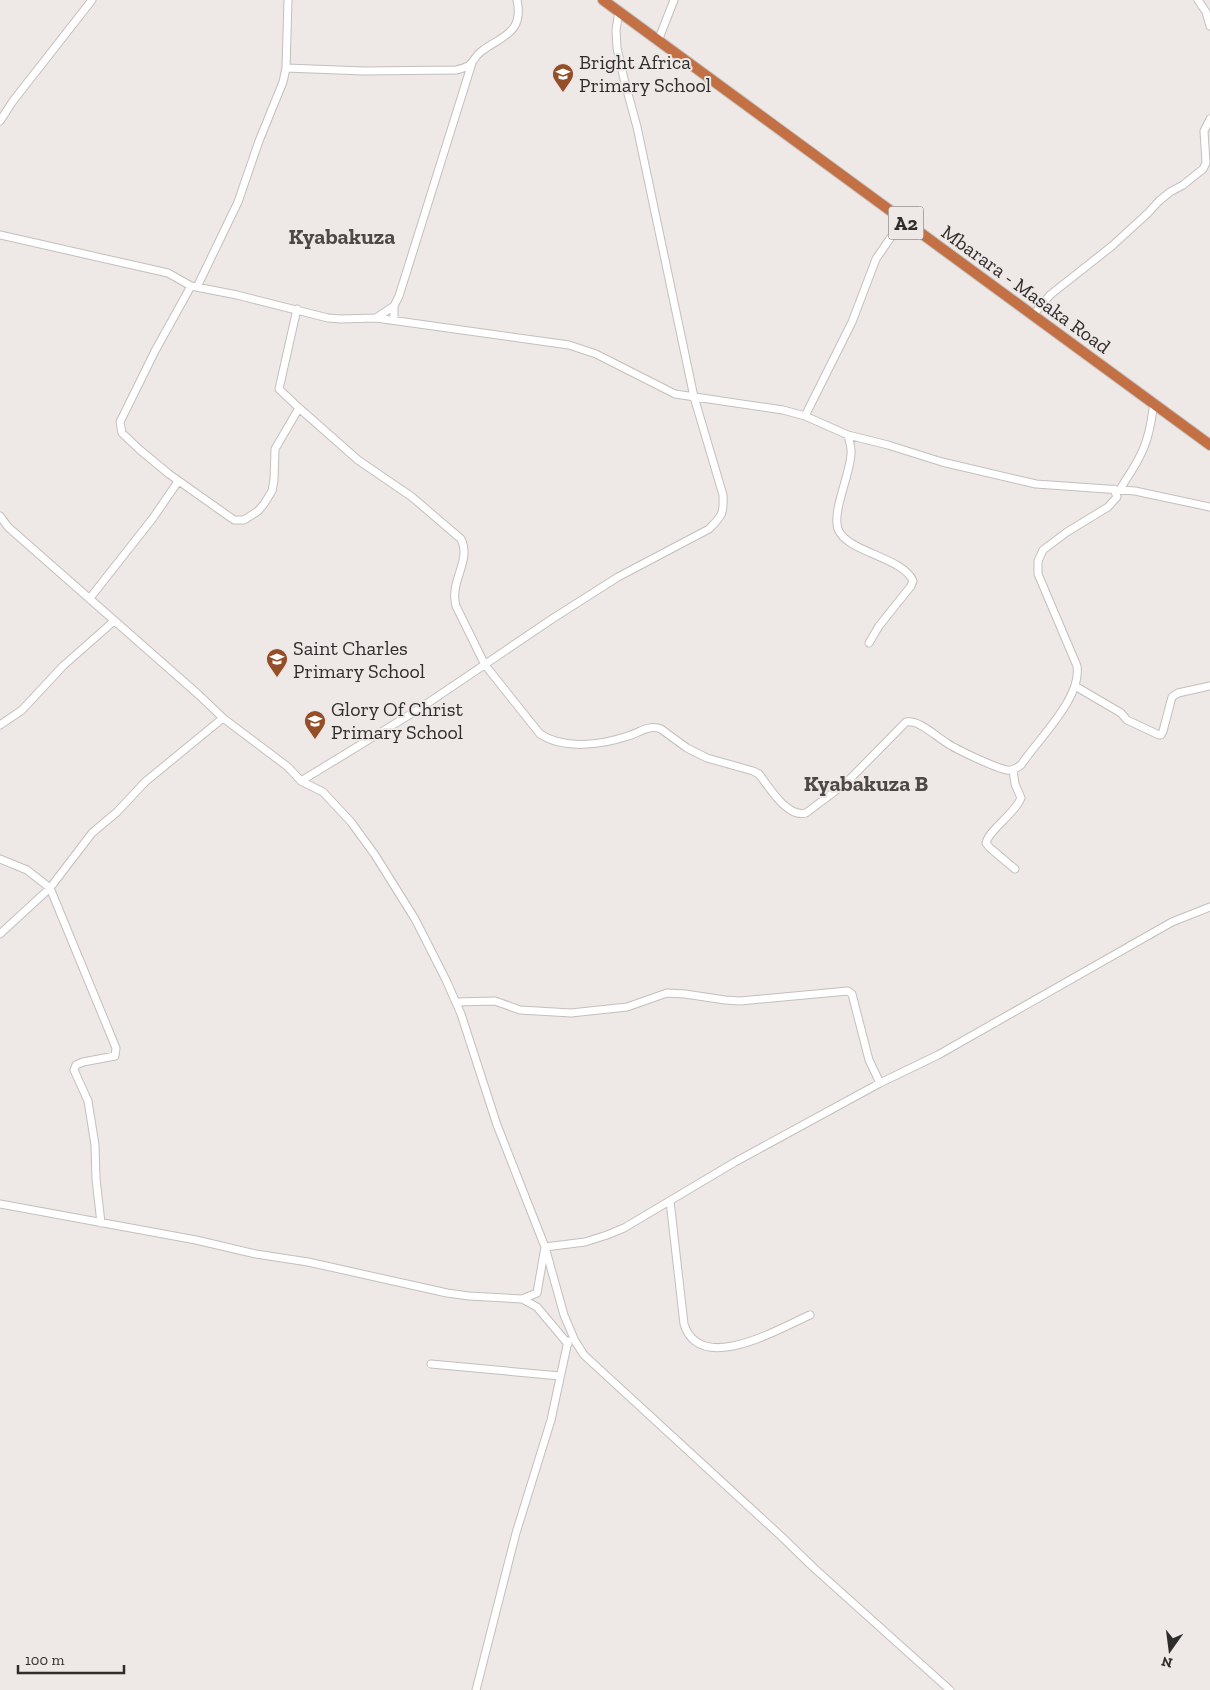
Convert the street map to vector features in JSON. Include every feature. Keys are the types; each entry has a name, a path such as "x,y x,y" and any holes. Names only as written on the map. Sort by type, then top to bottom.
{"highway":[{"name":"Mbarara - Masaka Road","path":"603,0 1210,446"}],"street":[{"path":"0,121 13,101 92,0"},
{"path":"288,0 286,68 283,82 259,141 238,202 194,287 155,351 120,422 122,434 140,450 230,519 238,521 244,520 258,511 272,490 275,449 299,408"},
{"path":"286,68 364,71 456,70 467,68 481,51 501,40 510,32 518,15 517,0"},
{"path":"658,41 674,0"},
{"path":"1198,0 1206,12 1210,26"},
{"path":"301,781 419,709 618,577 709,529 720,518 724,510 723,495 694,397 637,127 624,79 616,30 619,11"},
{"path":"394,320 394,306 472,63"},
{"path":"1033,315 1050,295 1112,246 1164,197 1184,185 1204,169 1206,162 1204,131 1210,119"},
{"path":"805,416 852,322 876,259 902,220"},
{"path":"0,235 168,273 194,287 237,295 335,319 376,318 569,345 596,354 675,394 783,410 805,416 848,435 942,462 1036,484 1117,489 1156,495 1210,507"},
{"path":"376,318 394,306"},
{"path":"297,309 279,389 358,460 412,496 460,539 464,546 464,553 453,597 485,665 540,734 548,740 578,744 606,741 628,736 650,727 656,727 687,748 706,758 759,774 784,806 795,814 806,813 846,783 906,722 914,722 956,749 998,767 1013,770 1021,764 1057,718 1075,686 1078,674 1077,666 1038,574 1038,566 1043,550 1067,532 1112,504 1117,497 1117,489 1138,462 1148,436 1154,403"},
{"path":"848,435 852,452 839,504 838,530 847,540 903,570 913,581 879,626 869,643"},
{"path":"90,598 153,518 178,483 176,478"},
{"path":"0,516 8,527 223,718 288,767 301,781 323,792 351,822 375,855 415,919 456,1002 496,1125 545,1247 552,1276 569,1328 584,1355 814,1568 950,1690"},
{"path":"0,724 22,710 64,666 114,621"},
{"path":"1075,686 1121,713 1127,720 1159,735 1164,731 1172,697 1178,693 1210,686"},
{"path":"0,934 50,888 92,833 117,812 145,782 223,718"},
{"path":"1013,770 1015,784 1021,798 999,827 988,836 986,843 1015,869"},
{"path":"0,859 26,870 50,888 116,1048 114,1056 83,1062 76,1065 74,1070 88,1101 95,1145 96,1179 101,1222"},
{"path":"545,1247 585,1242 624,1228 736,1162 880,1083 938,1055 1172,922 1210,907"},
{"path":"456,1002 495,1001 520,1010 571,1014 627,1007 668,993 740,1001 848,991 852,994 869,1060 880,1083"},
{"path":"670,1201 684,1324 687,1332 692,1337 702,1344 716,1348 728,1348 742,1344 810,1315"},
{"path":"0,1204 196,1240 256,1254 308,1262 447,1293 522,1299 537,1307 568,1344"},
{"path":"522,1299 537,1293 545,1247"},
{"path":"476,1690 516,1533 551,1420 568,1344 569,1328"},
{"path":"430,1364 560,1376"}],"place":[{"name":"Bright Africa Primary School","path":"563,93"},
{"name":"Saint Charles Primary School","path":"277,678"},
{"name":"Glory Of Christ Primary School","path":"315,740"}],"district":[{"name":"Kyabakuza","path":"342,236"},
{"name":"Kyabakuza B","path":"866,783"}]}
